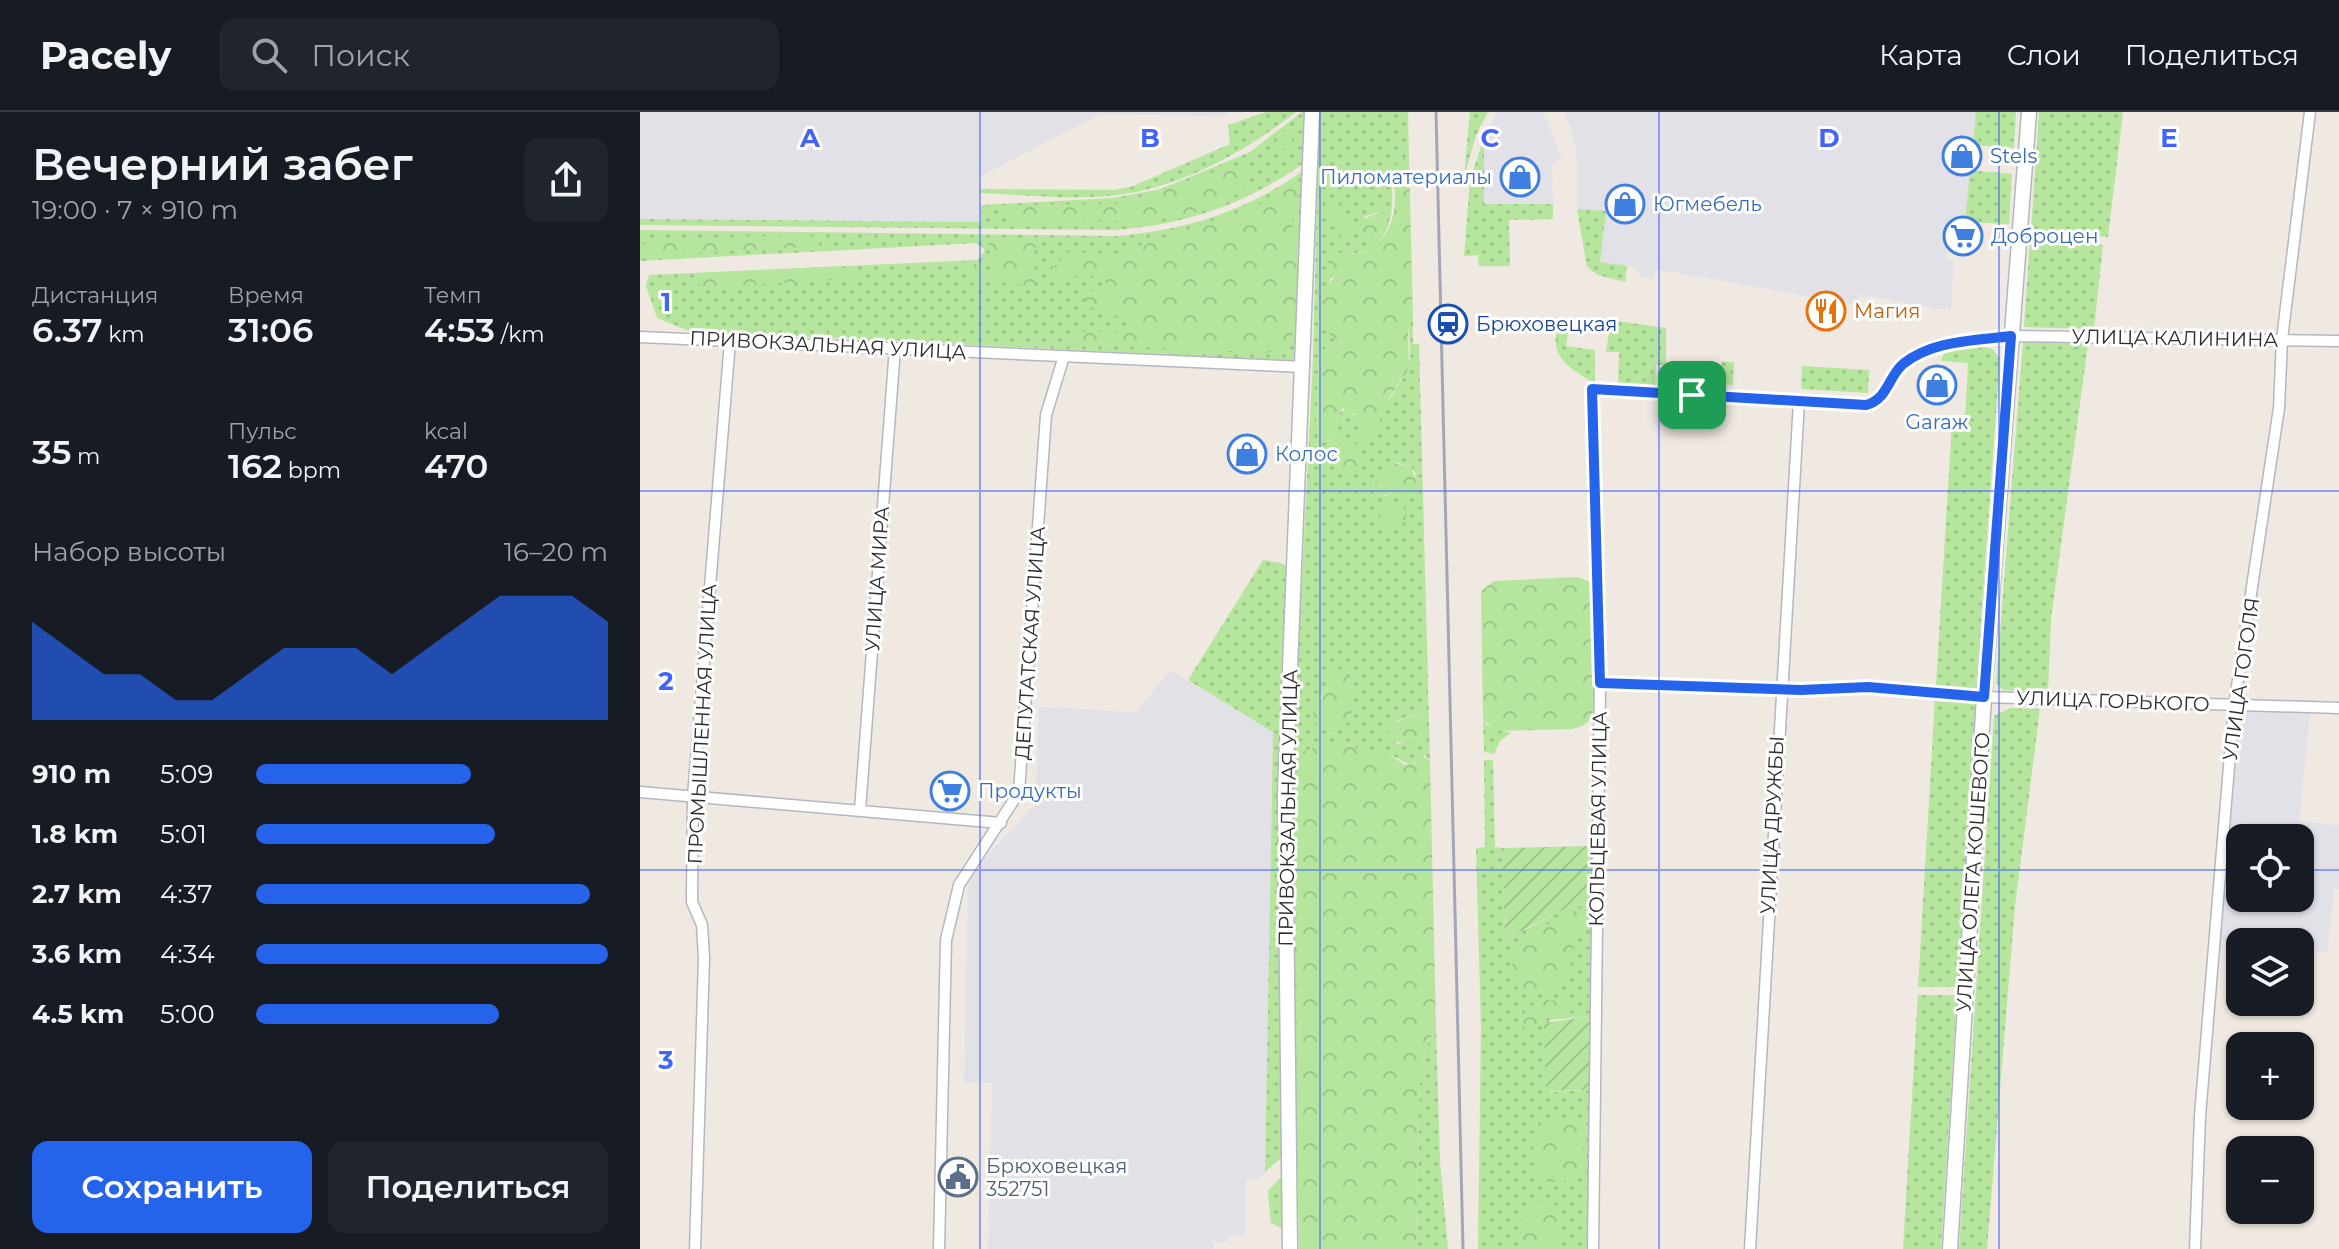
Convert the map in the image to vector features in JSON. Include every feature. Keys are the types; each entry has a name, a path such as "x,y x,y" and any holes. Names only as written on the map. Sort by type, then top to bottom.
{"street":[{"name":"ПРИВОКЗАЛЬНАЯ УЛИЦА","path":"1290,1249 1285,794 1312,112"},
{"name":"УЛИЦА ОЛЕГА КОШЕВОГО","path":"1950,1249 1984,697 2029,112"},
{"name":"УЛИЦА ГОГОЛЯ","path":"2195,1249 2200,1116 2234,706 2279,408 2282,339 2310,112"},
{"name":"УЛИЦА КАЛИНИНА","path":"1799,401 1872,403 1881,398 1901,366 1932,348 2011,336 2339,341"},
{"name":"ПРИВОКЗАЛЬНАЯ УЛИЦА","path":"640,337 1304,367"},
{"name":"ПРОМЫШЛЕННАЯ УЛИЦА","path":"695,1249 704,948 702,925 692,902 693,796 730,341"},
{"name":"УЛИЦА МИРА","path":"860,810 895,348"},
{"name":"ДЕПУТАТСКАЯ УЛИЦА","path":"939,1249 944,978 949,921 959,885 1019,792 1045,422 1064,356"},
{"name":"КОЛЬЦЕВАЯ УЛИЦА","path":"1593,1249 1600,683 1592,389 1799,401"},
{"name":"УЛИЦА ДРУЖБЫ","path":"1750,1249 1799,401"},
{"name":"УЛИЦА ГОРЬКОГО","path":"1600,683 1780,689 1868,687 1984,697 2339,708"},
{"path":"640,792 1001,823"}],"shaded area":[{"path":"640,112 1227,112 1227,116 1101,114 980,176 981,222 640,219"},
{"path":"1497,112 1543,112 1562,158 1552,165 1553,204 1484,204 1484,138"},
{"path":"1564,112 1976,112 1965,222 1948,222 1946,260 1954,260 1951,308 1938,309 1860,294 1857,305 1655,269 1653,279 1641,277 1636,268 1599,263 1606,211 1577,209 1577,158 1573,134"},
{"path":"1170,670 1273,732 1265,1172 1257,1179 1246,1180 1245,1236 1229,1235 1229,1241 1215,1243 1214,1235 1213,1249 988,1249 992,1083 964,1082 968,885 982,861 1035,805 1039,707 1136,712"},
{"path":"2236,711 2310,713 2299,821 2339,825 2339,889 2334,889 2327,952 2314,951 2314,928 2226,928 2226,941 2218,941 2226,839 2226,912 2314,912 2314,824 2227,824"}],"green space":[{"path":"1266,112 1296,112 1220,161 1158,187 1098,197 980,193 980,189 1115,190 1133,186 1230,144 1228,125"},
{"path":"1306,112 1304,163 1237,201 1166,223 1114,230 640,225 640,219 981,222 981,205 1113,198 1161,189 1250,152"},
{"path":"1319,112 1408,112 1409,159 1406,158 1392,174 1391,214 1385,232 1372,249 1347,255 1333,272 1321,307 1323,327 1336,340 1319,354 1316,427 1322,442 1335,439 1338,413 1348,408 1360,424 1360,432 1395,391 1406,372 1410,357 1409,329 1413,318 1413,344 1419,344 1430,761 1425,755 1410,765 1389,754 1360,752 1348,746 1293,760 1313,357","holes":["1381,211 1388,218 1378,237 1364,217","1395,462 1411,467 1416,474 1405,493 1396,491 1383,497","1328,685 1331,729 1316,723 1320,698 1326,693","1419,712 1426,723 1421,738 1397,744 1395,722"]},
{"path":"1470,112 1488,112 1476,135 1464,177"},
{"path":"1976,112 2016,112 2014,148 1973,145"},
{"path":"2039,112 2123,112 2108,237 2031,231"},
{"path":"1279,131 1287,131 1292,140 1290,147 1279,149 1274,144 1274,136"},
{"path":"1484,138 1484,204 1553,204 1553,219 1509,220 1510,266 1479,266 1478,255 1464,256 1470,180"},
{"path":"1401,158 1409,159 1413,318 1408,332 1409,368 1384,406 1376,435 1368,440 1362,437 1354,414 1343,408 1338,413 1335,439 1322,442 1316,427 1319,354 1336,340 1322,327 1321,298 1333,278 1327,260 1337,252 1360,253 1370,249 1385,234 1394,213 1394,174"},
{"path":"1232,166 1246,170 1248,186 1217,208 1143,223 1108,220 1021,225 1008,221 1004,215 1008,208 1022,205 1119,204"},
{"path":"1304,170 1299,361 689,331 657,318 646,286 649,275 978,260 985,250 976,243 640,261 640,230 1117,236 1143,233 1192,223 1238,207 1261,197"},
{"path":"1970,170 2012,174 2009,224 1965,222"},
{"path":"1293,186 1299,198 1292,223 1297,253 1295,331 1285,347 1264,354 1071,343 1067,340 1073,332 1122,331 1131,325 1126,319 1087,306 1084,301 1090,292 1108,287 1104,278 1086,275 1051,280 1049,272 1068,252 1118,254 1256,206"},
{"path":"1329,197 1339,204 1354,235 1352,240 1343,240 1323,210"},
{"path":"1577,209 1606,211 1600,262 1627,266 1625,282 1598,275 1587,267"},
{"path":"1382,211 1388,218 1378,237 1363,238 1359,221"},
{"path":"804,234 817,238 820,246 640,256 640,246 649,241"},
{"path":"994,237 1031,239 1036,243 1033,262 1039,281 1032,286 995,282 995,263 987,246"},
{"path":"2030,239 2103,245 2094,329 2024,327"},
{"path":"972,264 980,264 986,274 980,284 972,284 966,278 966,270"},
{"path":"853,266 860,271 858,278 708,288 697,283 698,273"},
{"path":"1570,319 1566,346 1595,350 1595,384 1573,370 1558,352 1556,335"},
{"path":"1611,320 1666,328 1666,365 1656,365 1655,387 1618,386 1619,352 1606,352"},
{"path":"2023,342 2088,344 2051,619 2048,692 2003,690 1996,683"},
{"path":"1983,346 1992,349 2000,358 1976,689 1936,685 1952,423 1965,423 1968,363 1941,361 1947,347"},
{"path":"1721,362 1734,362 1733,385 1719,384"},
{"path":"1802,366 1869,370 1868,393 1801,389"},
{"path":"1347,441 1358,445 1362,456 1358,467 1347,471 1336,467 1332,456 1336,445"},
{"path":"1389,462 1411,467 1416,482 1405,493 1390,493 1377,498 1372,488"},
{"path":"1393,502 1402,506 1406,515 1402,524 1393,528 1384,524 1380,515 1384,506"},
{"path":"1263,560 1281,563 1289,569 1283,1156 1265,1172 1273,732 1188,680"},
{"path":"1577,577 1591,582 1595,702 1591,717 1586,723 1572,729 1496,731 1483,719 1481,591 1494,581"},
{"path":"1337,668 1343,670 1350,684 1353,700 1351,716 1342,728 1322,728 1316,724 1313,710 1328,689 1325,672"},
{"path":"1935,699 1976,704 1958,987 1918,987"},
{"path":"2010,708 2040,709 2015,906 1987,1249 1959,1249 1994,716"},
{"path":"1420,712 1426,723 1424,736 1408,743 1390,741 1386,736 1390,725"},
{"path":"1483,719 1487,725 1511,733 1500,741 1494,754 1484,752"},
{"path":"1335,744 1389,754 1405,765 1415,763 1421,755 1430,761 1436,1026 1420,1071 1416,1249 1299,1249 1293,994 1293,760 1306,750"},
{"path":"1484,760 1493,760 1495,847 1502,848 1505,939 1572,906 1593,902 1591,1016 1549,1020 1550,1092 1590,1090 1589,1249 1478,1249 1481,1027 1476,848 1485,847"},
{"path":"1593,846 1593,902 1561,911 1505,940 1502,848"},
{"path":"1581,908 1586,914 1587,924 1573,948 1568,981 1550,992 1519,991 1512,969 1513,946 1531,932"},
{"path":"1918,995 1957,995 1941,1249 1903,1249"},
{"path":"1539,999 1572,1003 1575,1010 1551,1015 1535,1030 1524,1029 1522,1015"},
{"path":"1591,1016 1590,1090 1546,1091 1544,1023"},
{"path":"1436,1026 1440,1161 1448,1249 1416,1249 1420,1071"},
{"path":"1580,1118 1585,1124 1583,1170 1560,1183 1543,1179 1534,1155 1536,1130 1548,1119 1566,1122"},
{"path":"1283,1175 1284,1230 1271,1223 1268,1191"},
{"path":"1543,1201 1555,1205 1561,1231 1548,1246 1529,1249 1520,1235 1521,1224 1529,1211"}],"railway":[{"path":"1436,112 1463,1249"}],"place":[{"name":"Stels","path":"1962,156"},
{"name":"Пиломатериалы","path":"1520,177"},
{"name":"Югмебель","path":"1625,204"},
{"name":"Доброцен","path":"1963,236"},
{"name":"Магия","path":"1826,311"},
{"name":"Брюховецкая","path":"1448,324"},
{"name":"Garaж","path":"1937,385"},
{"name":"Колос","path":"1247,454"},
{"name":"Продукты","path":"950,791"},
{"name":"Брюховецкая 352751","path":"958,1177"}],"route":[{"path":"2011,336 1984,697 1868,687 1801,690 1600,683 1592,389 1692,395 1866,405 1881,398 1901,366 1919,354 1946,344 2011,336"}]}
